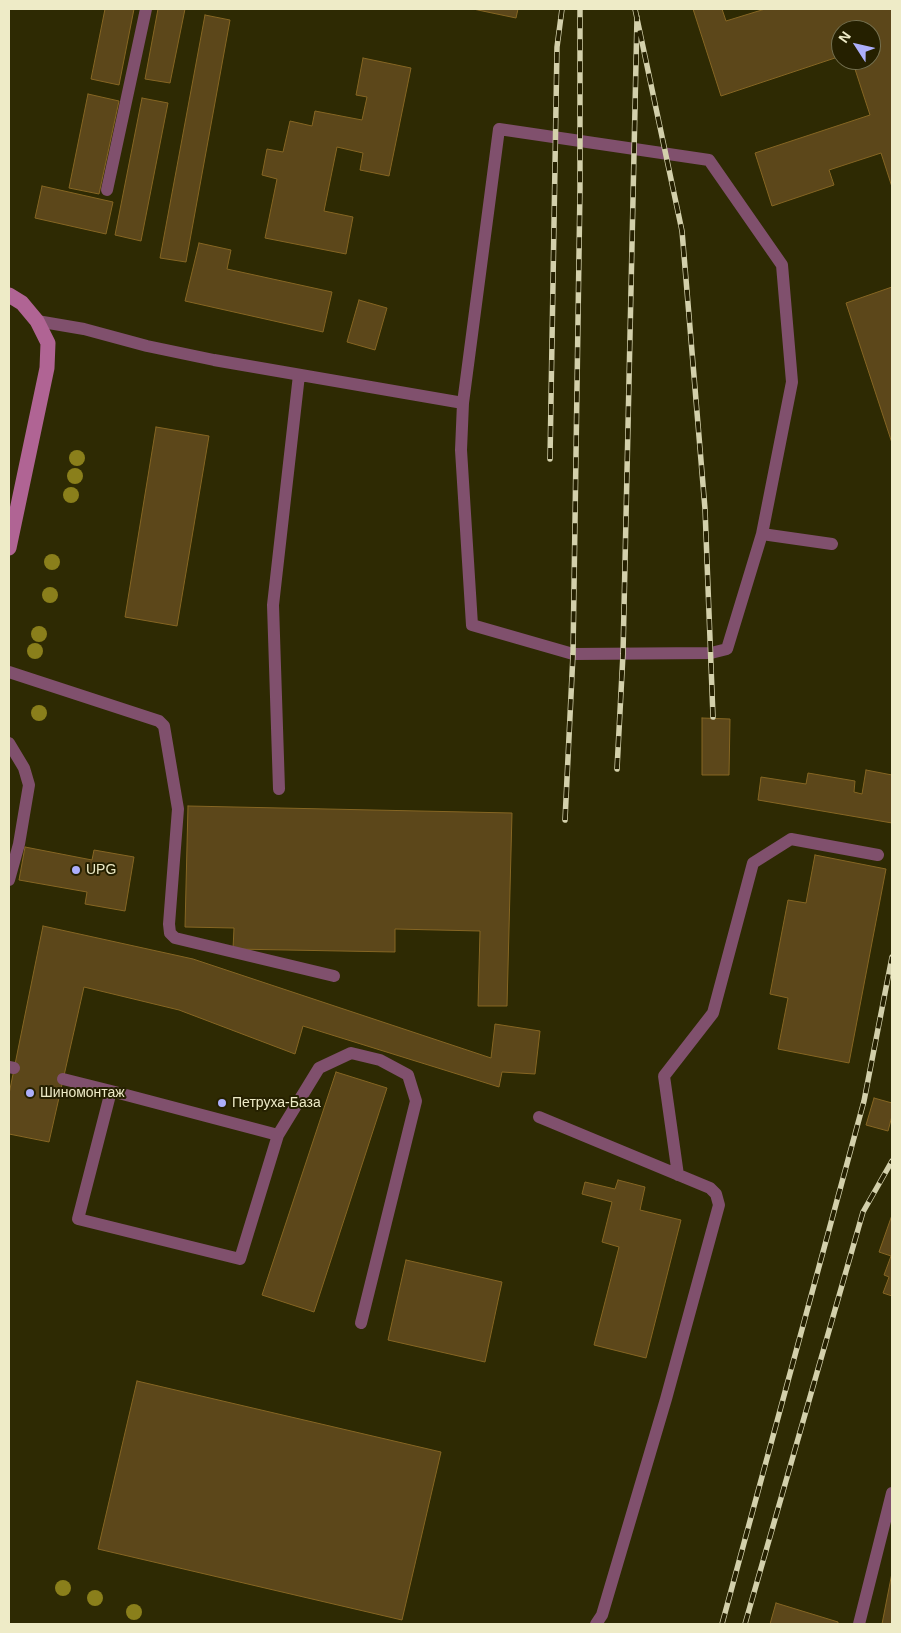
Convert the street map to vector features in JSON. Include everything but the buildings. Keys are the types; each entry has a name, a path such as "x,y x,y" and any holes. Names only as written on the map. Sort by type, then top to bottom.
{"main road":[{"path":"9,295 22,303 37,321 48,343 47,368 9,548"}],"lane":[{"path":"107,190 146,9"},
{"path":"499,129 709,160 782,265 792,382 762,534 727,649 710,653 573,654 472,626 461,450 463,403 499,129"},
{"path":"37,321 84,329 146,346 214,360 463,403"},
{"path":"279,789 273,605 299,375"},
{"path":"762,534 832,544"},
{"path":"9,672 159,721 164,726 178,809 169,924 170,933 174,938 334,976"},
{"path":"9,743 24,768 29,785 19,844 9,880"},
{"path":"678,1174 664,1076 712,1013 753,863 791,839 878,855"},
{"path":"111,1091 78,1219 240,1259 278,1135 319,1068 351,1053 380,1060 408,1075 416,1101 361,1324"},
{"path":"63,1079 278,1135"},
{"path":"538,1117 710,1188 716,1194 719,1205 602,1615 596,1624"},
{"path":"859,1624 892,1493"}],"railway":[{"path":"550,459 557,47 562,9"},
{"path":"565,820 573,654 580,188 580,9"},
{"path":"635,9 682,231 705,509 713,717"},
{"path":"617,769 623,654 637,17"},
{"path":"722,1624 864,1101 892,957"},
{"path":"745,1624 863,1212 892,1161"}],"place":[{"name":"UPG","path":"76,870"},
{"name":"Шиномонтаж","path":"30,1093"},
{"name":"Петруха-База","path":"222,1103"}]}
